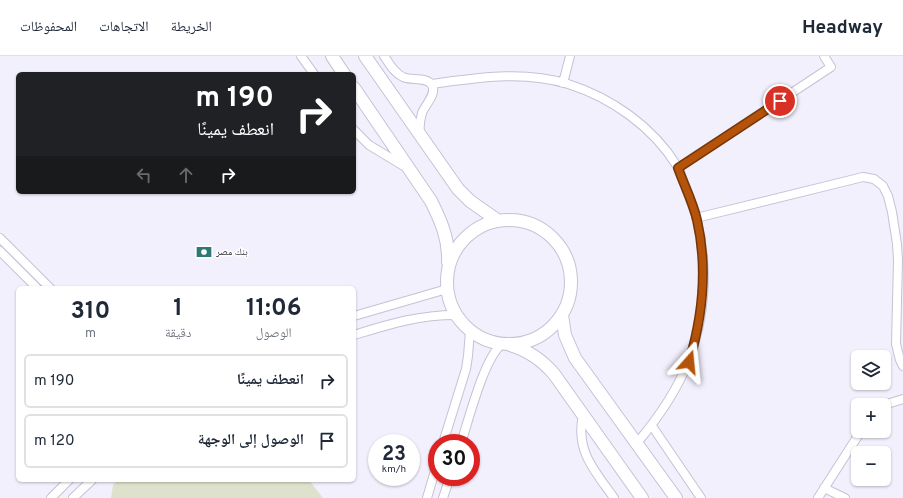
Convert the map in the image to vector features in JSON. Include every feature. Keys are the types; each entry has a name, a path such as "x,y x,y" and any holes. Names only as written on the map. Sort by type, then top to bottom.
{"main road":[{"path":"332,56 343,72"},
{"path":"365,56 458,189 474,204 497,220"},
{"path":"356,91 431,201 440,218 447,245 447,289 450,303 456,315 470,331 480,337 491,342 504,344 526,351 545,365 554,374 642,498"},
{"path":"448,268 454,251 466,237 480,226 497,220 515,220 533,224 548,233 560,246 568,262 571,280 569,298 562,314 551,327 538,337 523,342 504,344"},
{"path":"562,314 565,335 575,358 676,498"}],"street":[{"path":"301,56 313,72"},
{"path":"384,56 395,71 402,77 425,80 431,84 504,76 526,76 563,83 588,92 607,101 644,127 659,143 678,168 696,218 701,242 704,266 701,314 689,362 679,384 667,405 652,426 637,443"},
{"path":"563,83 570,56"},
{"path":"678,168 831,67 824,56"},
{"path":"420,136 422,114 433,93 431,84"},
{"path":"356,132 369,145 411,171"},
{"path":"696,218 863,177 869,177 879,182 883,186 888,196 897,244 898,352 903,366"},
{"path":"0,239 48,286"},
{"path":"0,251 35,286"},
{"path":"356,315 447,289"},
{"path":"356,334 412,318 456,315"},
{"path":"446,434 466,369 470,331"},
{"path":"464,434 484,372 497,348 504,344"},
{"path":"891,403 903,399"},
{"path":"583,415 581,435 585,453 590,464 614,498"},
{"path":"652,426 701,498"},
{"path":"818,498 856,438"},
{"path":"51,498 67,482"},
{"path":"73,498 90,482"},
{"path":"427,498 431,486"},
{"path":"444,498 447,486"},
{"path":"824,488 845,498"}],"green space":[{"path":"116,482 311,482 323,498 111,498 113,485"}],"place":[{"name":"بنك مصر","path":"204,252"}],"route":[{"path":"689,362 701,314 704,290 704,266 696,218 678,168 780,101"}]}
